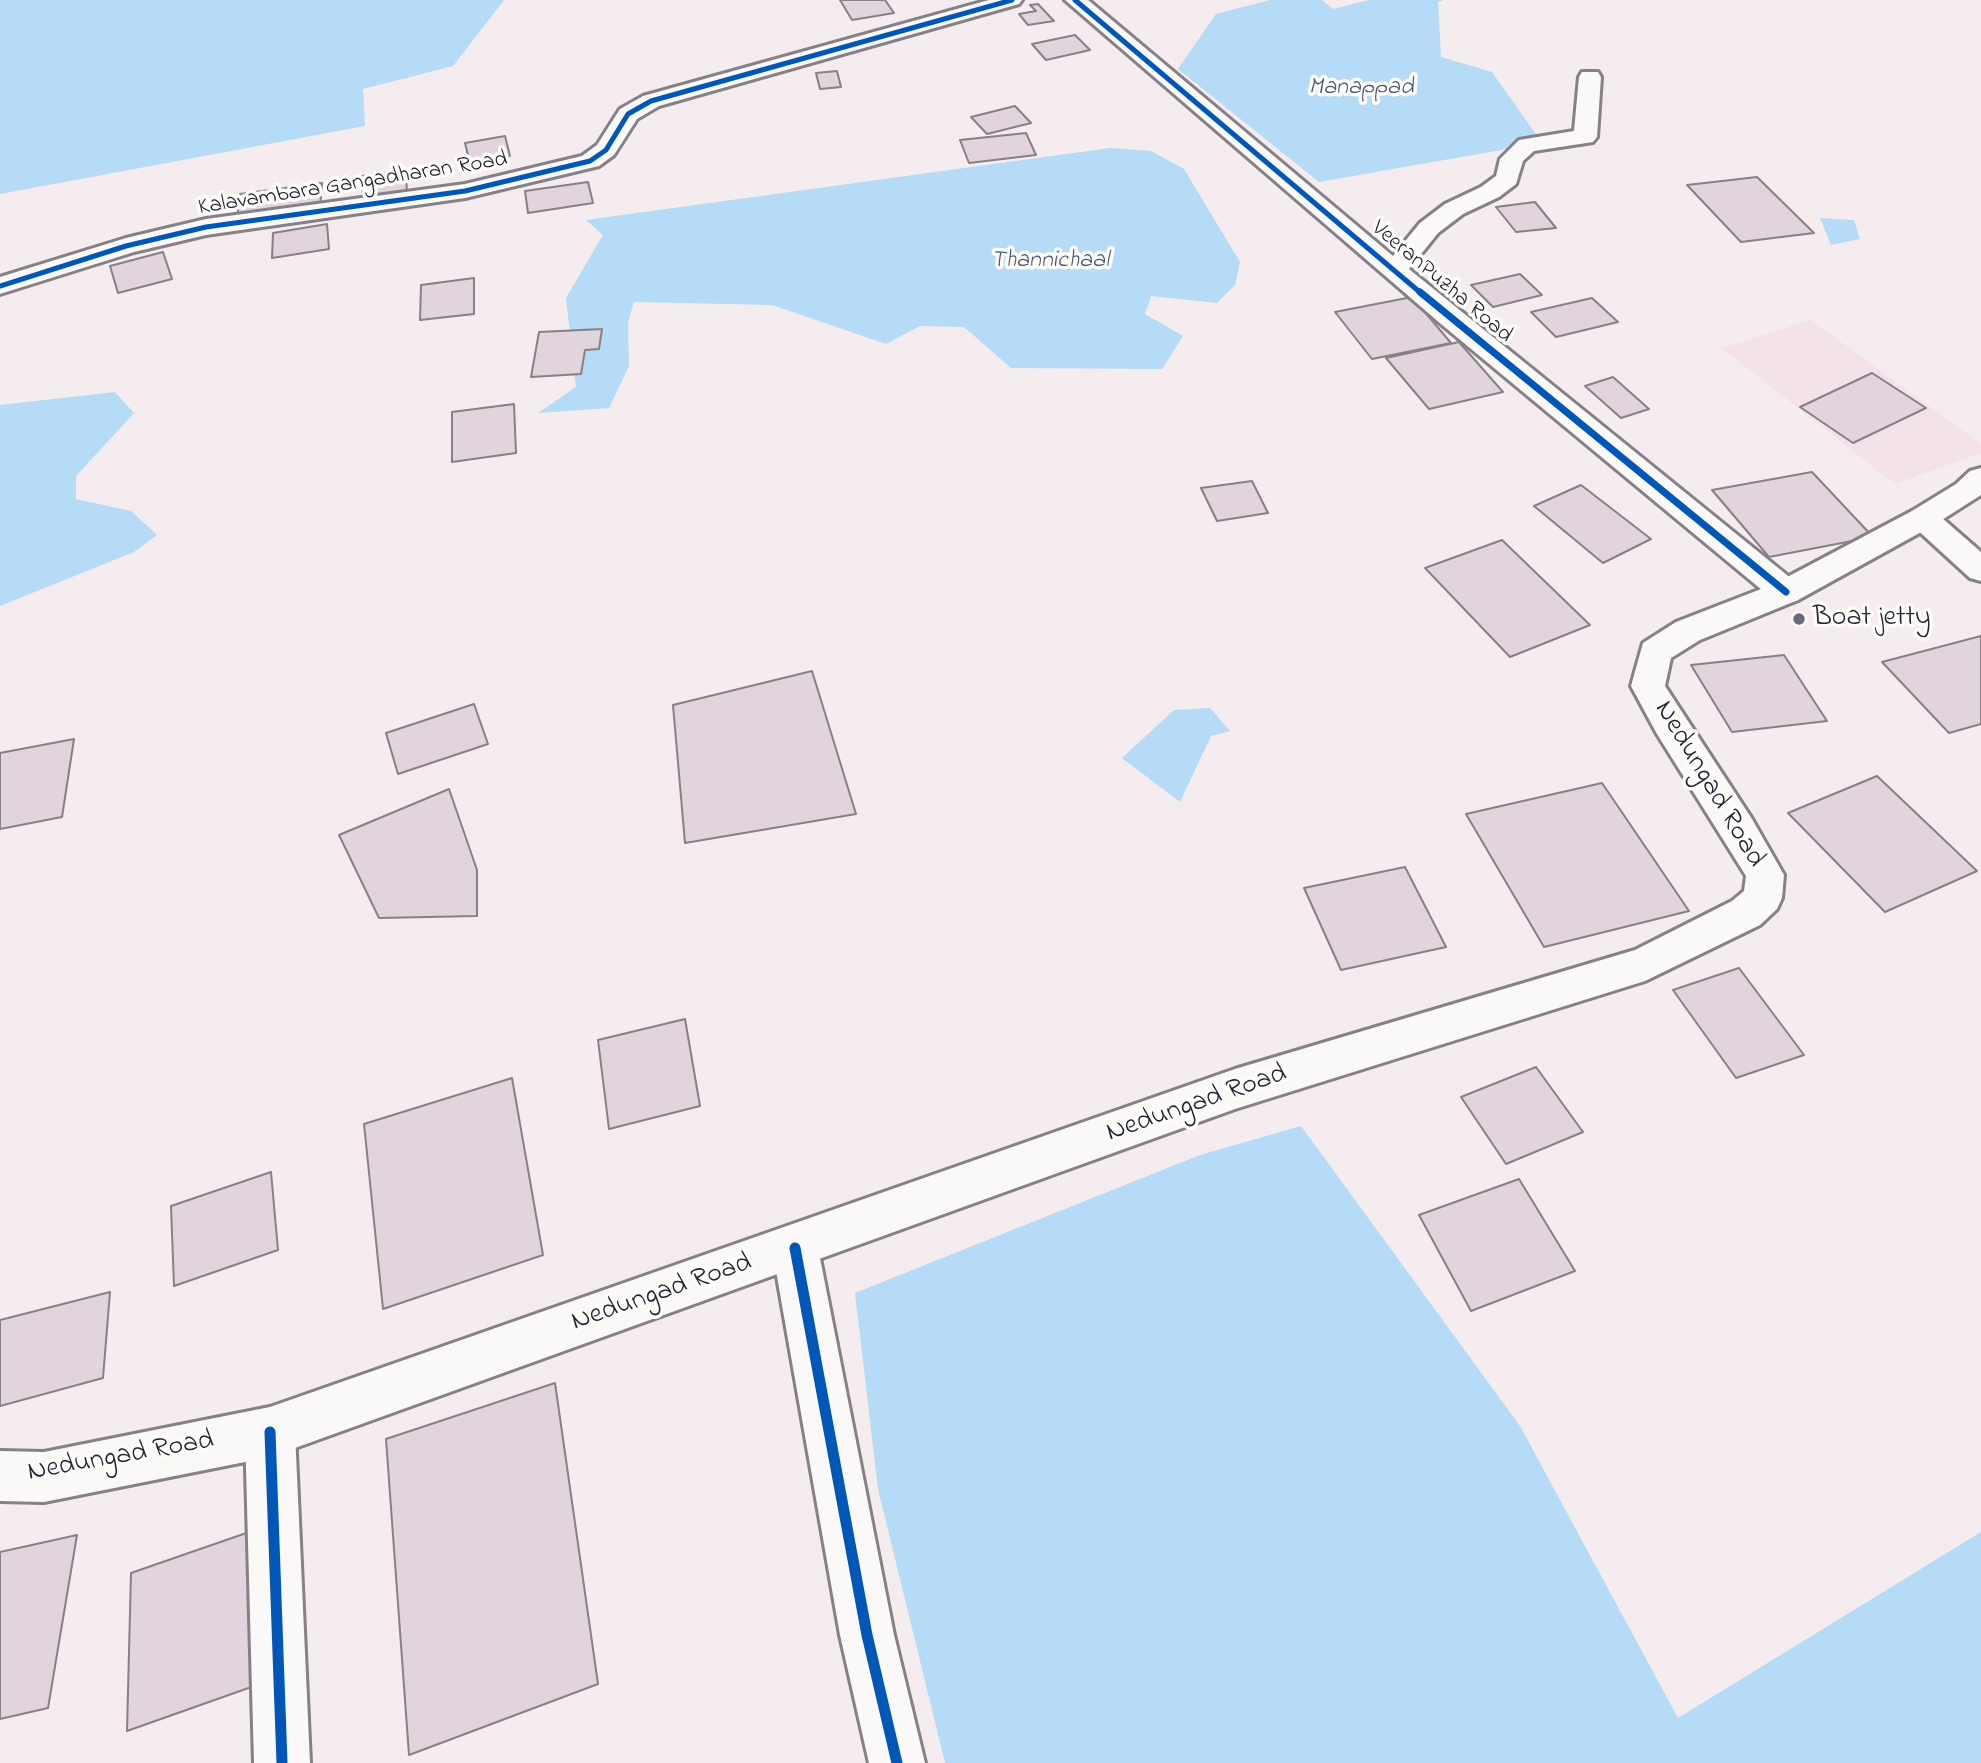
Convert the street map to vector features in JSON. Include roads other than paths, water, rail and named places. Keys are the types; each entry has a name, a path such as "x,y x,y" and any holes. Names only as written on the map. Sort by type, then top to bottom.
{"street":[{"name":"Kalavambara Gangadharan Road","path":"0,286 126,246 206,227 465,191 590,161 606,150 628,114 651,101 1012,0"},
{"name":"VeeranPuzha Road","path":"1075,0 1395,270 1786,592"},
{"path":"1395,270 1429,228 1454,209 1490,192 1507,179 1512,159 1527,145 1585,137 1590,77"},
{"name":"Nedungad Road","path":"0,1476 44,1477 270,1432 795,1248 1234,1089 1645,964 1746,913 1763,898 1765,875 1669,724 1648,686 1655,652 1688,631 1786,592 1923,519 1967,491 1981,478"},
{"path":"1923,519 1981,570"},
{"path":"795,1248 867,1635 897,1763"},
{"path":"270,1432 282,1763"}],"water":[{"path":"0,0 504,0 453,66 363,89 365,126 0,194"},
{"name":"Manappad","path":"1270,0 1322,0 1333,9 1369,0 1443,0 1438,2 1441,57 1492,72 1540,140 1501,150 1319,182 1178,69 1216,14"},
{"name":"Thannichaal","path":"1110,148 1151,151 1184,169 1240,262 1235,285 1217,303 1151,296 1145,314 1183,336 1162,369 1011,368 964,327 920,326 886,344 772,305 634,302 628,322 629,366 609,408 538,413 576,387 566,298 603,235 586,220"},
{"path":"1820,218 1854,220 1860,239 1831,245"},
{"path":"115,392 134,413 76,476 76,499 131,511 157,535 134,552 0,606 0,405"},
{"path":"1210,708 1230,731 1211,736 1180,802 1122,758 1174,710"},
{"path":"1301,1126 1520,1426 1678,1718 1981,1532 1981,1763 945,1763 878,1489 855,1293 1200,1155"}],"place":[{"name":"Boat jetty","path":"1799,619"}]}
